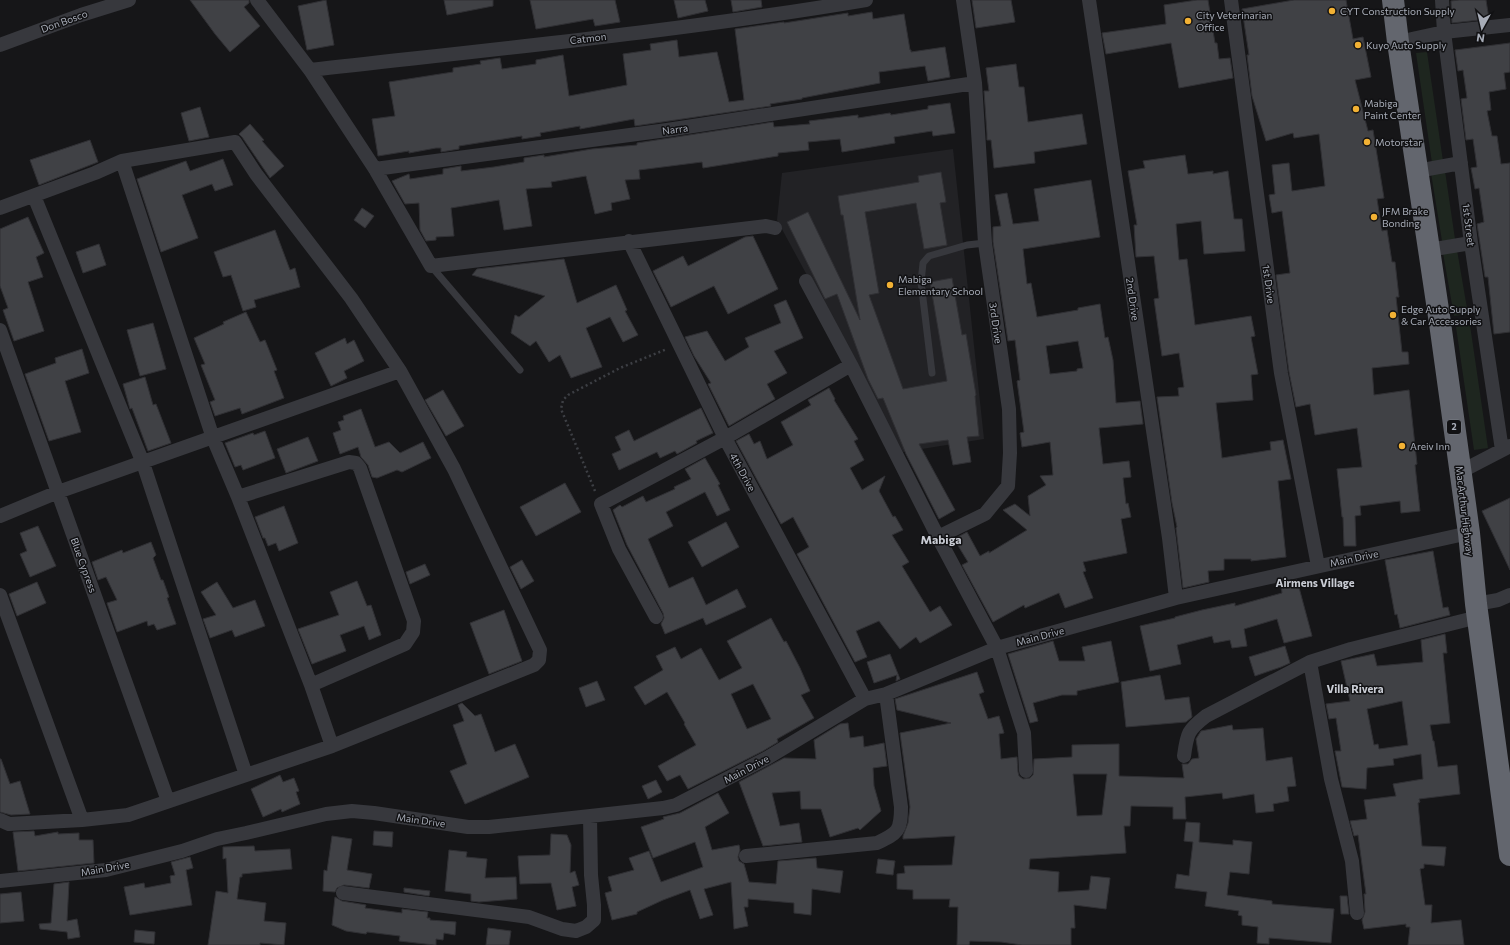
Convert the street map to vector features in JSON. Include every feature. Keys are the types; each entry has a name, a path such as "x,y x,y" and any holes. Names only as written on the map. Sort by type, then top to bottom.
{"highway":[{"name":"MacArthur Highway","path":"1393,0 1469,533 1477,611 1510,855"}],"street":[{"name":"Don Bosco","path":"0,45 81,15 129,0"},
{"path":"257,0 310,70 375,169 431,266 629,241 766,226 775,228"},
{"name":"Catmon","path":"310,70 656,30 795,12 866,0"},
{"name":"3rd Drive","path":"938,537 985,514 1008,486 1010,453 1009,409 984,243 975,82 963,0"},
{"name":"2nd Drive","path":"1089,0 1169,538 1176,598"},
{"name":"1st Drive","path":"1231,0 1281,373 1318,566"},
{"name":"1st Street","path":"1442,0 1444,32 1471,243 1506,448"},
{"path":"1398,42 1444,32 1510,25"},
{"name":"Narra","path":"375,169 667,130 975,82"},
{"path":"0,208 95,173 122,161 235,142 256,174 351,298 400,371 454,468 540,650 539,660 534,665 332,746 128,815 82,820 9,824 0,820"},
{"path":"122,161 213,438 238,496 311,685 332,746"},
{"path":"1417,171 1461,163"},
{"path":"34,196 143,462 246,775"},
{"name":"4th Drive","path":"629,241 725,438 865,699"},
{"path":"1429,250 1471,243"},
{"path":"806,281 997,648 1024,733 1026,771"},
{"name":"Blue Cypress","path":"0,330 168,801"},
{"path":"656,617 619,548 601,504 725,438 851,365"},
{"path":"0,516 58,492 400,371"},
{"path":"1460,472 1506,448"},
{"path":"238,496 349,462 356,463 360,468 414,621 413,632 405,644 311,685"},
{"name":"Main Drive","path":"0,881 106,870 182,851 217,838 332,813 352,811 468,826 489,827 663,808 676,805 767,758 865,699 886,694 997,648 1176,598 1469,533"},
{"path":"0,595 82,820"},
{"path":"1184,756 1187,736 1192,727 1206,716 1310,662 1477,611 1510,595"},
{"path":"1310,662 1331,780 1352,861 1357,914"},
{"path":"746,856 877,843 893,836 901,824 901,807 886,694"},
{"path":"343,893 529,917 562,929 576,931 594,920 590,816"}],"lane":[{"path":"932,373 922,282 923,263 929,256 968,245 984,243"},
{"path":"431,266 520,370"}],"path":[{"path":"601,504 561,409 562,400 568,395 620,368 679,345"}],"shaded area":[{"path":"1427,52 1443,161 1432,163 1416,53"},
{"name":"Mabiga Elementary School","path":"953,149 984,439 903,452 777,220 782,173"},
{"path":"1445,171 1455,239 1442,241 1431,173"},
{"path":"1457,250 1468,314 1454,316 1443,253"},
{"path":"1470,325 1488,448 1474,450 1456,327"}],"building":[{"path":"190,0 249,0 249,3 244,7 260,26 230,52"},
{"path":"326,0 334,45 307,50 298,6"},
{"path":"444,0 493,0 493,6 447,15"},
{"path":"530,0 615,0 620,22 595,26 593,19 536,29"},
{"path":"674,0 705,0 708,11 678,18"},
{"path":"731,0 761,0 762,7 733,12"},
{"path":"972,0 1011,0 1015,22 976,28"},
{"path":"1197,0 1208,0 1219,59 1230,58 1233,78 1179,88 1171,43 1106,54 1102,33 1166,24 1164,5"},
{"path":"1294,0 1346,0 1353,39 1363,37 1371,77 1355,80 1368,131 1373,130 1384,198 1377,199 1382,231 1387,230 1392,262 1395,262 1399,297 1396,297 1402,352 1408,352 1409,364 1372,368 1374,395 1409,390 1417,464 1415,465 1420,511 1401,513 1400,501 1360,506 1361,515 1355,516 1356,546 1344,546 1343,517 1337,469 1362,467 1357,428 1315,435 1310,404 1296,407 1289,372 1276,275 1290,273 1282,211 1272,213 1269,195 1275,194 1272,165 1289,163 1292,191 1325,186 1319,134 1294,138 1293,133 1266,141 1252,96 1247,55 1249,55 1242,9"},
{"path":"1486,0 1489,19 1452,23 1451,1"},
{"path":"872,12 873,19 904,14 911,52 945,47 950,77 928,81 925,66 879,72 880,83 770,104 771,106 635,126 634,119 580,129 580,126 540,133 541,136 522,139 522,136 459,146 459,149 441,152 441,148 436,148 409,153 409,151 378,156 372,119 395,116 389,82 453,72 453,68 481,64 480,61 500,58 502,69 536,64 536,60 563,55 569,96 627,85 623,54 651,50 650,44 677,40 679,57 717,52 729,102 744,100 735,29 848,13 848,16"},
{"path":"1510,43 1510,72 1504,73 1506,89 1489,92 1491,110 1487,111 1492,136 1497,136 1501,164 1510,163 1510,332 1494,334 1488,277 1485,277 1477,224 1484,222 1479,188 1475,189 1471,168 1477,167 1473,139 1466,140 1461,99 1467,98 1463,70 1458,71 1455,50"},
{"path":"1016,64 1019,87 1024,87 1028,122 1082,114 1087,144 1034,152 1035,163 994,168 991,140 987,140 984,91 989,91 986,68"},
{"path":"950,103 955,133 933,136 932,131 894,137 895,143 842,152 840,139 808,142 809,150 778,153 778,156 703,168 702,162 639,170 640,179 625,180 630,199 611,203 612,210 595,214 586,176 551,182 552,187 526,189 532,226 504,230 499,200 451,208 454,236 436,237 436,240 426,241 420,230 419,203 405,204 392,181 409,174 410,179 443,174 443,169 461,166 461,171 494,167 524,162 524,158 544,155 544,157 592,149 637,145 637,143 773,122 774,127 810,124 809,121 858,115 858,118 890,113 891,115 928,109 928,106"},
{"path":"200,107 209,137 189,141 181,113"},
{"path":"250,124 264,140 262,141 284,166 270,178 239,134"},
{"path":"90,140 98,162 39,185 30,160"},
{"path":"1185,155 1188,174 1213,171 1213,174 1228,171 1234,219 1242,219 1245,251 1204,254 1201,221 1176,224 1179,260 1187,259 1195,325 1251,316 1255,336 1251,337 1258,374 1251,375 1253,400 1216,403 1222,458 1271,450 1270,442 1283,440 1291,479 1278,481 1286,557 1251,561 1251,559 1224,559 1224,570 1208,571 1209,582 1183,588 1177,527 1172,503 1157,397 1179,396 1178,388 1184,387 1179,353 1162,356 1154,299 1159,298 1154,256 1136,257 1134,225 1137,225 1128,171 1145,168 1143,161"},
{"path":"223,159 233,185 215,191 212,184 182,195 198,238 161,252 137,179 186,161 190,171"},
{"path":"941,172 946,202 940,203 947,245 924,249 916,203 865,212 879,293 869,295 903,389 947,381 930,282 952,278 962,335 966,334 976,395 979,436 967,437 971,462 953,465 948,440 919,444 955,510 939,519 906,454 883,398 878,399 868,379 837,294 825,299 787,222 808,212 860,320 843,215 841,215 838,196 919,182 918,176"},
{"path":"1091,180 1100,237 1023,249 1027,284 1031,283 1037,317 1078,310 1078,308 1100,304 1105,338 1108,337 1113,360 1116,403 1140,401 1143,424 1099,428 1103,464 1129,461 1131,477 1123,478 1126,504 1128,503 1131,517 1121,519 1127,553 1083,562 1086,571 1083,572 1093,598 1065,608 1059,593 1025,608 1024,605 993,622 962,565 968,562 954,539 967,532 980,556 989,551 989,553 1027,530 1003,510 1015,504 1030,516 1028,496 1046,485 1040,476 1053,475 1050,442 1022,447 1020,433 1024,432 1017,381 1020,380 1015,340 1008,341 993,242 993,227 1001,226 995,195 1007,193 1013,224 1039,221 1034,189","holes":["1078,341 1083,368 1077,369 1077,371 1050,374 1046,346"]},
{"path":"362,208 374,216 365,228 354,220"},
{"path":"28,217 44,253 36,257 43,277 28,282 44,331 14,341 3,310 8,308 0,286 0,229"},
{"path":"275,230 290,270 295,268 300,287 254,300 256,307 243,311 231,275 223,277 214,252"},
{"path":"753,236 778,289 728,314 714,286 671,307 653,271 683,256 688,266 745,237"},
{"path":"99,244 106,265 83,273 76,252"},
{"path":"564,259 577,303 616,285 627,310 625,311 638,335 623,342 610,317 586,328 602,367 571,378 560,355 549,362 536,341 530,346 511,333 515,315 519,317 545,296 472,275 477,269"},
{"path":"786,300 803,338 774,351 787,373 767,384 775,399 729,426 708,384 711,383 694,356 685,337 707,331 725,361 749,347 745,338 781,323 774,305"},
{"path":"246,312 260,342 265,340 277,370 274,371 284,398 242,414 240,408 215,416 210,402 215,400 201,365 205,364 194,338 224,324 223,322"},
{"path":"153,323 166,369 140,376 127,330"},
{"path":"345,338 347,344 354,340 364,361 344,371 347,378 331,386 315,353"},
{"path":"82,349 89,373 65,381 81,432 49,441 25,374 56,363 55,358"},
{"path":"145,377 153,405 156,404 171,443 148,451 132,408 130,409 123,384"},
{"path":"829,388 835,399 834,400 858,439 854,441 864,460 850,468 862,490 885,476 879,491 893,517 895,516 903,530 892,535 909,562 902,566 930,612 940,606 952,625 920,643 916,637 900,649 879,621 856,631 867,657 855,662 797,554 809,547 793,517 781,524 736,441 749,434 754,444 760,441 767,459 793,445 781,422 811,405 808,400"},
{"path":"443,390 464,426 446,436 425,400"},
{"path":"701,408 713,433 696,441 697,443 677,454 675,451 660,458 657,452 619,470 612,454 621,450 615,437 629,430 634,441"},
{"path":"361,409 375,447 389,442 400,453 423,442 431,458 402,472 397,470 377,478 372,477 368,465 361,457 358,447 340,454 333,433 341,430 338,422 344,420 343,416"},
{"path":"265,431 275,458 243,470 241,465 235,467 225,443 253,433 254,435"},
{"path":"308,437 318,461 286,473 277,449"},
{"path":"705,458 720,484 718,485 730,510 717,516 705,492 666,512 673,526 648,539 669,588 693,577 706,605 737,589 746,607 706,625 703,618 665,634 661,624 664,618 663,613 627,545 613,510 620,505 622,507 643,496 646,502 675,489 674,487 691,479 685,469"},
{"path":"565,483 581,512 536,536 520,507"},
{"path":"1510,498 1510,570 1482,511"},
{"path":"284,506 298,543 279,551 276,543 268,546 265,538 263,538 255,517"},
{"path":"726,522 739,547 702,567 688,542"},
{"path":"38,526 56,566 30,577 20,554 27,551 20,533"},
{"path":"151,542 156,555 153,558 169,597 167,598 176,624 157,630 154,624 148,626 147,621 117,632 107,603 117,600 106,577 98,580 92,562 122,550 123,553"},
{"path":"1433,551 1443,608 1448,607 1450,615 1400,628 1397,614 1395,615 1385,560"},
{"path":"522,560 534,581 521,589 510,567"},
{"path":"425,564 430,575 410,584 406,572"},
{"path":"1297,580 1312,636 1284,643 1277,619 1244,629 1247,646 1232,648 1230,640 1214,643 1212,636 1177,645 1181,664 1150,671 1140,626 1235,603 1235,606 1282,593 1281,584"},
{"path":"357,581 367,606 371,605 381,635 369,640 364,626 340,635 346,651 312,664 298,629 339,615 330,592"},
{"path":"37,582 46,603 17,616 9,594"},
{"path":"217,582 233,608 255,600 265,626 235,637 232,630 210,638 203,619 216,615 201,592"},
{"path":"504,610 522,661 489,674 470,623"},
{"path":"771,618 784,642 786,641 810,691 801,695 814,718 777,739 778,742 763,751 688,789 680,775 667,781 658,766 696,745 684,724 685,723 667,692 645,705 634,687 663,670 656,656 675,647 681,659 701,648 719,680 742,668 727,641","holes":["753,684 771,719 747,729 731,694"]},
{"path":"1445,634 1447,653 1443,653 1450,723 1430,725 1438,767 1457,765 1460,794 1419,799 1420,802 1418,803 1422,846 1446,847 1444,866 1424,864 1424,868 1420,869 1425,905 1432,905 1431,923 1461,920 1464,945 1408,945 1410,927 1406,927 1406,924 1364,929 1362,920 1365,912 1364,894 1366,894 1358,835 1354,836 1350,821 1367,819 1364,800 1396,796 1393,784 1423,779 1421,754 1393,759 1394,765 1367,768 1366,789 1342,787 1335,751 1341,751 1336,718 1329,719 1326,704 1350,701 1341,661 1374,654 1377,666 1423,662 1421,640","holes":["1402,701 1408,745 1379,749 1378,744 1374,745 1367,709"]},
{"path":"1053,641 1059,661 1085,661 1082,647 1111,641 1119,682 1077,691 1077,695 1062,695 1033,703 1038,721 1030,723 1008,654"},
{"path":"1285,646 1290,663 1255,676 1249,657"},
{"path":"890,654 900,679 896,681 897,675 874,683 867,662"},
{"path":"977,672 984,692 979,694 988,719 999,716 1004,733 999,734 1001,759 1017,757 1019,776 1023,779 1030,778 1033,775 1034,759 1072,757 1072,745 1119,744 1119,776 1184,778 1182,764 1188,764 1192,759 1199,758 1196,739 1201,731 1232,725 1233,730 1263,728 1266,761 1292,757 1296,786 1287,787 1289,801 1273,804 1274,811 1256,813 1254,794 1223,799 1222,793 1185,797 1186,819 1173,819 1173,807 1131,806 1130,826 1124,826 1126,853 1030,859 1029,869 1059,872 1058,892 1089,890 1091,876 1110,878 1106,909 1074,905 1075,928 1071,928 1071,945 1022,945 1001,942 970,941 969,945 957,945 958,907 949,907 950,899 913,899 913,890 897,889 897,874 905,873 904,866 952,865 955,836 903,839 908,823 910,807 900,733 951,723 897,710 895,699","holes":["1073,774 1107,774 1102,815 1077,816"]},
{"path":"1160,675 1165,700 1189,697 1192,717 1186,722 1126,727 1121,682"},
{"path":"597,681 605,700 586,707 579,688"},
{"path":"462,703 475,716 481,714 495,752 515,744 529,777 465,804 450,771 467,764 453,725 464,721 458,705"},
{"path":"848,723 850,738 863,736 864,747 884,743 887,766 873,768 874,786 881,811 860,830 858,828 830,837 821,809 801,809 800,791 772,793 780,826 799,823 802,842 763,846 739,782 784,758 816,759 814,740 840,724"},
{"path":"0,759 10,784 20,781 30,814 11,815 0,812"},
{"path":"280,775 283,782 294,778 299,791 296,792 300,804 282,812 281,809 263,817 251,789"},
{"path":"656,780 662,792 648,799 642,786"},
{"path":"718,793 729,813 705,827 712,850 739,845 739,861 744,864 749,882 776,884 778,861 816,858 817,868 843,871 840,893 812,889 811,915 794,913 794,903 748,899 748,907 744,907 748,926 734,929 731,882 704,889 713,915 700,919 690,890 663,900 637,912 637,914 612,920 605,893 612,891 608,877 634,870 629,858 649,851 661,882 703,867 695,842 653,858 641,827 664,819 663,817 680,813"},
{"path":"1186,822 1200,823 1199,842 1233,845 1233,840 1252,842 1249,874 1230,872 1227,895 1272,901 1272,904 1334,909 1331,943 1269,938 1269,944 1257,943 1258,927 1242,925 1242,916 1238,915 1239,911 1205,906 1207,892 1175,888 1177,874 1189,876 1193,842 1184,841"},
{"path":"34,831 35,836 58,832 58,834 79,833 79,840 93,840 94,863 18,871 13,832"},
{"path":"374,831 393,832 392,847 373,845"},
{"path":"551,834 567,835 571,845 570,873 575,871 579,885 572,887 576,906 557,910 551,883 520,884 518,856 550,855"},
{"path":"332,836 352,839 347,870 372,874 369,888 344,885 337,888 335,892 323,891 324,870 327,871"},
{"path":"254,846 255,851 290,849 292,869 242,874 242,877 240,877 237,899 266,903 264,921 286,923 284,945 260,943 260,945 208,945 216,891 228,893 226,858 223,859 223,847"},
{"path":"449,850 467,852 466,857 487,859 485,878 516,877 517,899 479,902 471,901 471,894 445,891"},
{"path":"190,857 193,868 186,870 192,905 130,915 124,887 144,883 145,888 171,883 170,876 175,875 171,862"},
{"path":"878,859 895,861 893,875 876,873"},
{"path":"69,882 67,921 77,919 80,937 68,939 67,932 40,929 39,924 51,923 54,884"},
{"path":"404,888 430,891 429,896 404,892"},
{"path":"21,892 24,921 0,923 0,894"},
{"path":"1340,896 1347,896 1349,914 1341,914"},
{"path":"335,897 342,901 366,905 365,908 402,913 402,909 428,912 427,918 430,918 430,920 456,922 455,935 444,933 443,940 436,939 436,945 434,945 399,941 400,936 346,931 332,925"},
{"path":"488,928 511,931 509,945 486,945"},
{"path":"135,930 155,932 154,944 134,942"}],"place":[{"name":"CYT Construction Supply","path":"1332,11"},
{"name":"City Veterinarian Office","path":"1188,21"},
{"name":"Kuyo Auto Supply","path":"1358,45"},
{"name":"Mabiga Paint Center","path":"1356,109"},
{"name":"Motorstar","path":"1367,142"},
{"name":"JFM Brake Bonding","path":"1374,217"},
{"name":"Mabiga Elementary School","path":"890,285"},
{"name":"Edge Auto Supply & Car Accessories","path":"1393,315"},
{"name":"Areiv Inn","path":"1402,446"}],"district":[{"name":"Mabiga","path":"941,540"},
{"name":"Airmens Village","path":"1315,583"},
{"name":"Villa Rivera","path":"1355,689"}]}
